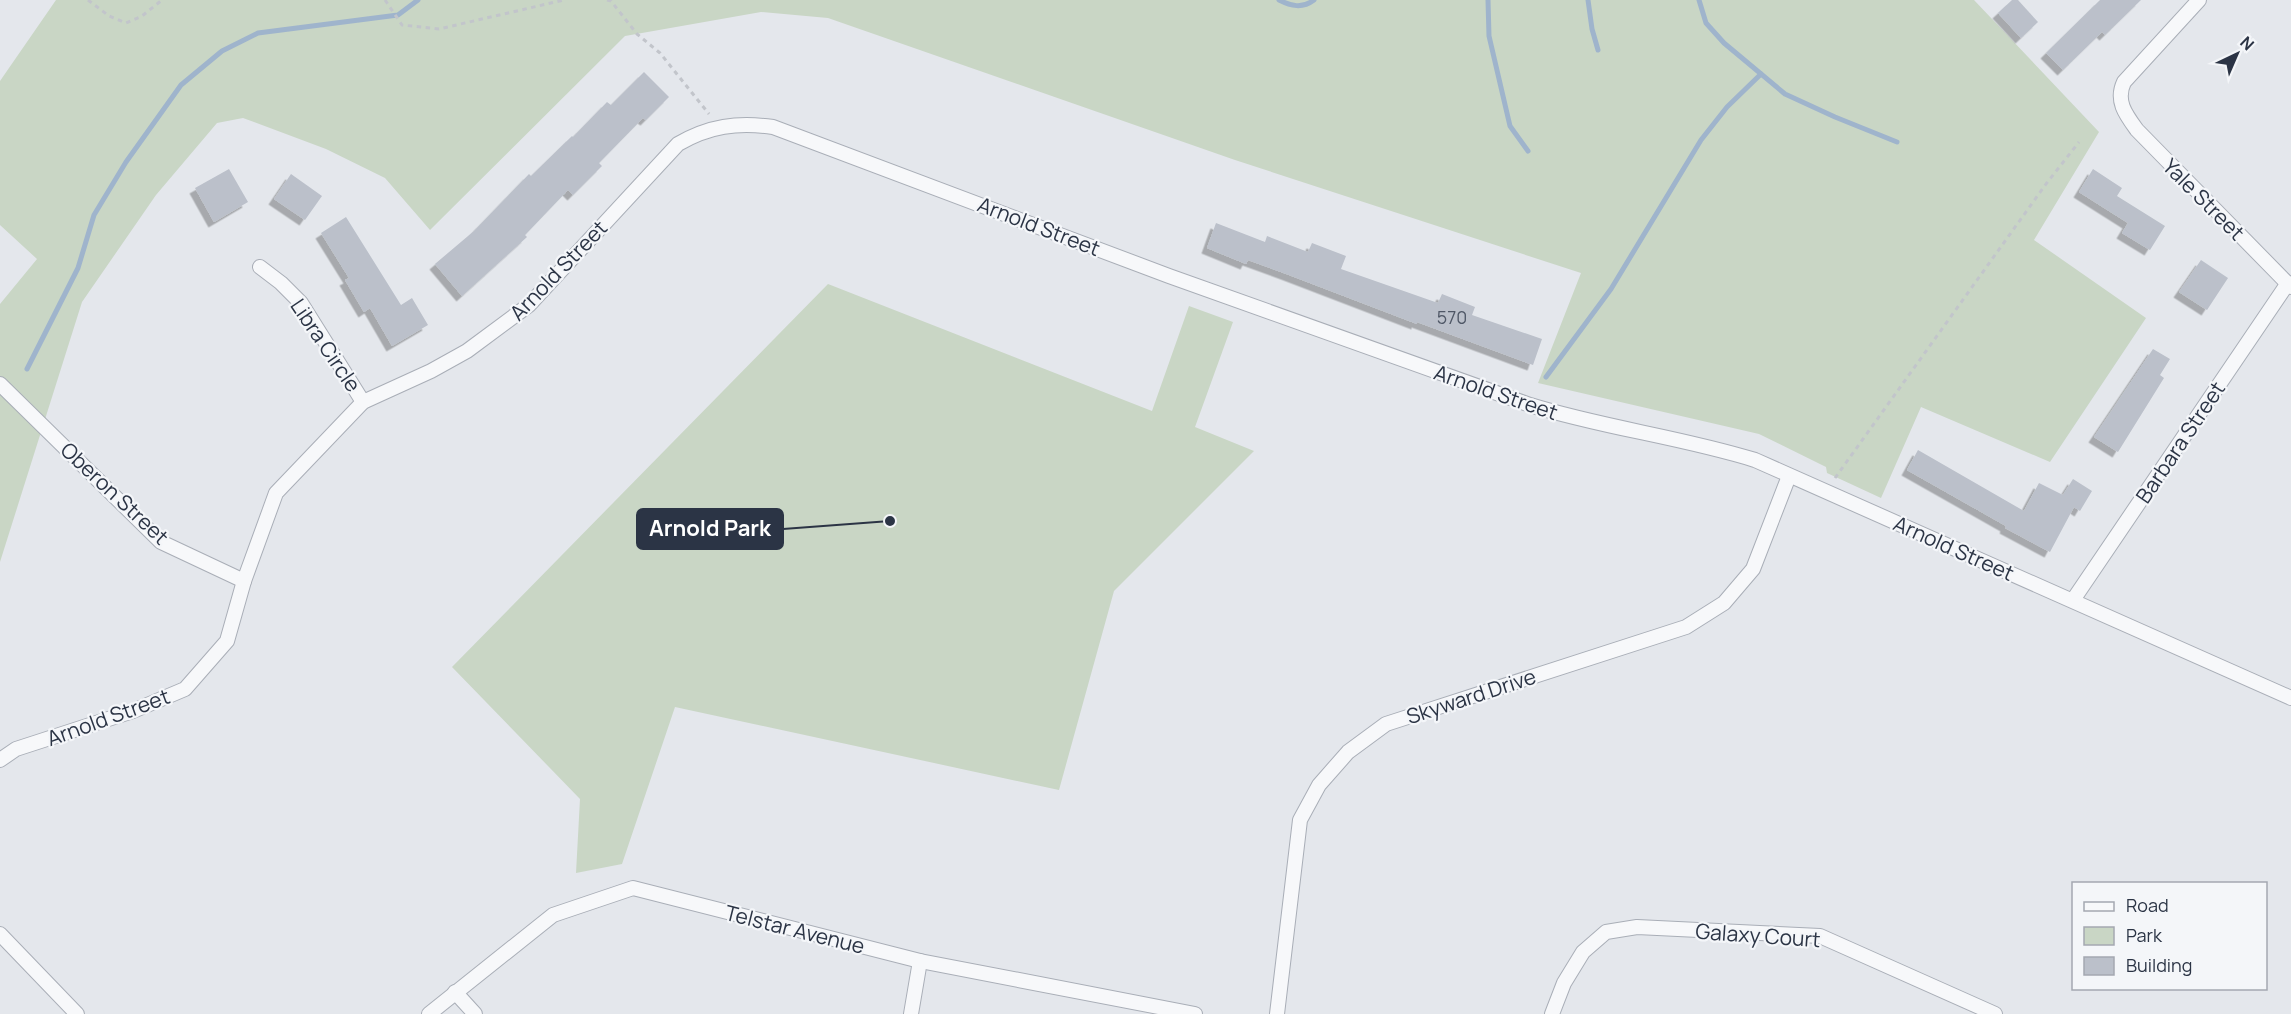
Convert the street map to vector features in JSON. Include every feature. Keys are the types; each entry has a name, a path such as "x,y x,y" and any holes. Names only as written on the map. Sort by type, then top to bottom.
{"street":[{"name":"Yale Street","path":"2199,0 2124,82 2120,90 2122,107 2137,130 2289,285"},
{"name":"Arnold Street","path":"0,760 15,749 133,711 185,689 227,641 244,581 276,493 363,402 467,351 512,319 529,305 671,150 693,135 720,126 750,124 773,127 1221,295 1530,405 1755,460 2291,698"},
{"name":"Libra Circle","path":"260,267 281,283 301,303 363,402"},
{"name":"Barbara Street","path":"2073,600 2289,285"},
{"name":"Oberon Street","path":"0,384 161,542 244,581"},
{"name":"Skyward Drive","path":"1277,1014 1300,820 1319,785 1348,752 1386,724 1686,627 1696,621 1724,603 1753,569 1789,476"},
{"name":"Telstar Avenue","path":"429,1014 553,915 633,888 920,961 1196,1014"},
{"name":"Galaxy Court","path":"1552,1014 1564,983 1583,952 1606,932 1637,927 1820,936 1995,1014"},
{"path":"0,934 77,1014"},
{"path":"911,1014 920,961"},
{"path":"455,992 476,1014"}],"path":[{"path":"88,0 109,16 126,23 142,16 162,0"},
{"path":"385,0 402,25 438,29 564,0"},
{"path":"607,0 637,34 660,53 720,126"},
{"path":"1825,492 2039,194 2079,142"}],"green space":[{"path":"56,0 1974,0 2099,132 2034,240 2146,318 2050,462 1921,407 1881,498 1827,473 1826,467 1759,434 1538,383 1581,273 1235,160 828,18 761,12 625,36 430,230 385,178 326,149 243,118 217,123 156,195 82,302 0,562 0,304 37,259 0,225 0,81"},
{"path":"828,284 1152,411 1189,306 1233,322 1195,427 1254,451 1114,591 1059,790 675,707 622,864 576,873 580,799 452,667"}],"building":[{"path":"2012,0 2018,0 2038,22 2021,38 1998,13"},
{"path":"2100,0 2141,0 2105,35 2102,32 2063,70 2046,53"},
{"path":"644,72 669,97 646,120 643,118 599,163 602,166 573,195 568,190 525,235 527,237 462,296 435,264 474,231 529,174 531,176 607,102 611,105"},
{"path":"229,169 248,202 214,222 195,188"},
{"path":"2093,169 2122,188 2117,196 2165,226 2150,250 2122,233 2128,223 2079,192"},
{"path":"291,174 322,196 305,220 274,199"},
{"path":"346,217 401,305 412,298 428,325 392,346 370,308 364,312 345,280 349,278 321,233"},
{"path":"1216,223 1265,242 1267,236 1308,252 1312,243 1346,256 1341,269 1438,303 1442,294 1475,307 1472,315 1542,339 1533,365 1248,260 1246,264 1207,248"},
{"path":"2201,260 2228,278 2207,310 2179,292"},
{"path":"2153,349 2170,359 2160,375 2164,378 2118,452 2094,437"},
{"path":"1918,450 2024,511 2039,483 2063,495 2073,479 2092,491 2080,511 2074,507 2050,552 1907,470"}],"waterway":[{"path":"27,369 78,268 94,215 126,162 181,85 222,51 258,33 398,15 418,0"},
{"path":"1279,0 1296,6 1305,5 1314,0"},
{"path":"1488,0 1489,36 1510,126 1528,151"},
{"path":"1588,0 1598,50"},
{"path":"1699,0 1706,23 1724,43 1785,94 1897,142"},
{"path":"1546,377 1611,289 1701,140 1727,107 1761,74"}],"place":[{"name":"Arnold Park","path":"890,521"}]}
